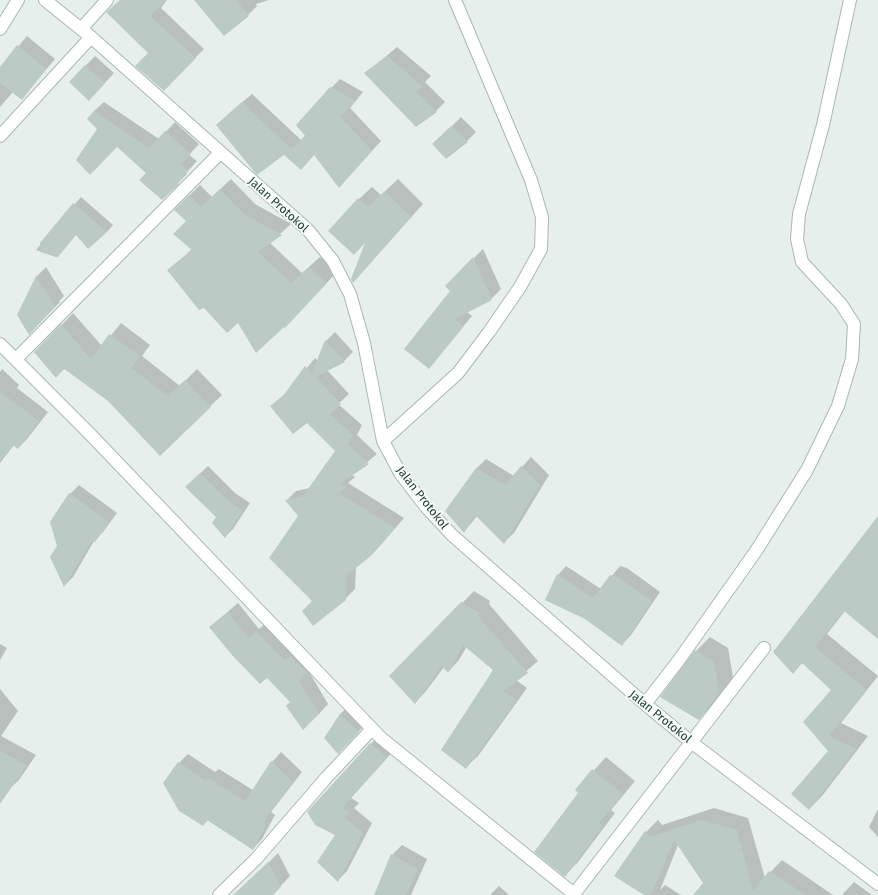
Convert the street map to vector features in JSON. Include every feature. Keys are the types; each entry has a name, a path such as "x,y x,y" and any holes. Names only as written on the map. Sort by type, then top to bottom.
{"street":[{"path":"0,29 18,0"},
{"name":"Jalan Protokol","path":"45,0 91,37 308,230 333,261 350,294 364,343 383,441 400,473 426,507 452,535 645,704 691,742 878,884"},
{"path":"81,29 107,0"},
{"path":"383,441 458,373 520,287 541,249 542,217 531,180 454,0"},
{"path":"645,704 679,660 756,551 807,470 838,406 852,358 854,324 841,304 802,262 797,239 799,214 823,125 850,0"},
{"path":"0,136 91,37"},
{"path":"16,360 220,153"},
{"path":"0,344 89,433 372,729 574,894 764,648"},
{"path":"219,895 256,860 326,778 372,729"}],"building":[{"path":"120,0 166,0 150,16 196,58 164,91 135,66 148,53 106,12"},
{"path":"194,0 236,0 249,16 224,36"},
{"path":"17,45 46,69 22,100 0,83 0,67"},
{"path":"387,56 422,86 417,92 437,112 416,127 364,73"},
{"path":"85,65 105,83 89,101 69,82"},
{"path":"330,87 355,101 341,117 372,151 339,188 314,155 301,170 284,155 257,175 216,125 242,102 291,149 305,136 296,125"},
{"path":"94,111 149,148 165,131 191,154 181,164 188,171 178,183 179,184 162,200 139,180 146,173 117,147 90,175 76,160 97,129 87,119"},
{"path":"451,126 468,142 446,159 432,144"},
{"path":"220,189 244,214 282,235 258,252 291,283 309,267 327,283 285,328 284,327 256,353 238,323 227,333 204,308 199,310 167,270 192,250 173,234 186,221 174,210 189,195 201,207"},
{"path":"385,191 411,217 353,283 351,279 365,243 354,255 328,231 358,198 368,207"},
{"path":"73,203 107,232 88,249 76,235 58,257 40,252 40,243"},
{"path":"473,257 492,300 455,319 464,326 429,369 404,349 450,291 445,286"},
{"path":"36,276 55,306 29,335 17,315"},
{"path":"61,324 91,359 109,334 140,356 131,368 168,396 185,380 211,407 160,456 108,401 63,368 56,378 34,352"},
{"path":"325,340 345,362 316,377 341,404 330,414 353,435 348,444 369,464 341,483 346,487 339,493 395,528 371,556 347,575 346,600 313,626 302,611 312,601 269,558 298,516 285,500 303,496 335,451 307,423 293,434 270,406 283,396 305,366 312,373"},
{"path":"0,392 39,421 18,449 13,445 0,461"},
{"path":"521,466 540,485 504,544 475,515 464,533 445,511 476,468 505,485"},
{"path":"200,473 227,500 243,511 225,538 212,523 216,517 185,487"},
{"path":"69,493 109,522 95,542 92,540 64,587 50,557 57,546 50,522"},
{"path":"878,516 878,639 844,611 815,647 867,690 829,736 856,749 809,810 791,794 828,751 803,722 831,690 802,663 793,674 773,652"},
{"path":"557,574 593,598 610,575 618,577 652,601 622,646 585,619 545,600"},
{"path":"461,602 480,613 478,616 528,673 503,691 517,700 466,769 441,750 493,670 463,645 448,673 442,666 415,704 389,676"},
{"path":"228,612 249,638 256,631 285,661 290,656 307,673 299,680 319,714 303,730 286,706 290,702 267,678 260,684 232,655 209,627"},
{"path":"695,650 714,662 719,692 699,720 660,697"},
{"path":"340,714 359,732 338,754 324,738"},
{"path":"370,743 387,758 342,808 350,813 345,818 363,833 338,882 317,862 335,835 315,825 307,812"},
{"path":"0,751 27,765 0,804"},
{"path":"271,761 293,782 263,822 266,825 253,850 207,820 203,826 179,811 163,783 178,762 206,781 208,778 245,801"},
{"path":"592,769 623,794 599,823 603,826 565,877 534,852 578,793 575,790"},
{"path":"701,820 737,830 753,891 769,871 806,895 693,895 703,883 674,840 651,895 644,895 614,876 645,831 650,837"},
{"path":"391,854 418,869 406,895 374,895"},
{"path":"268,862 281,887 273,895 233,895"}]}
